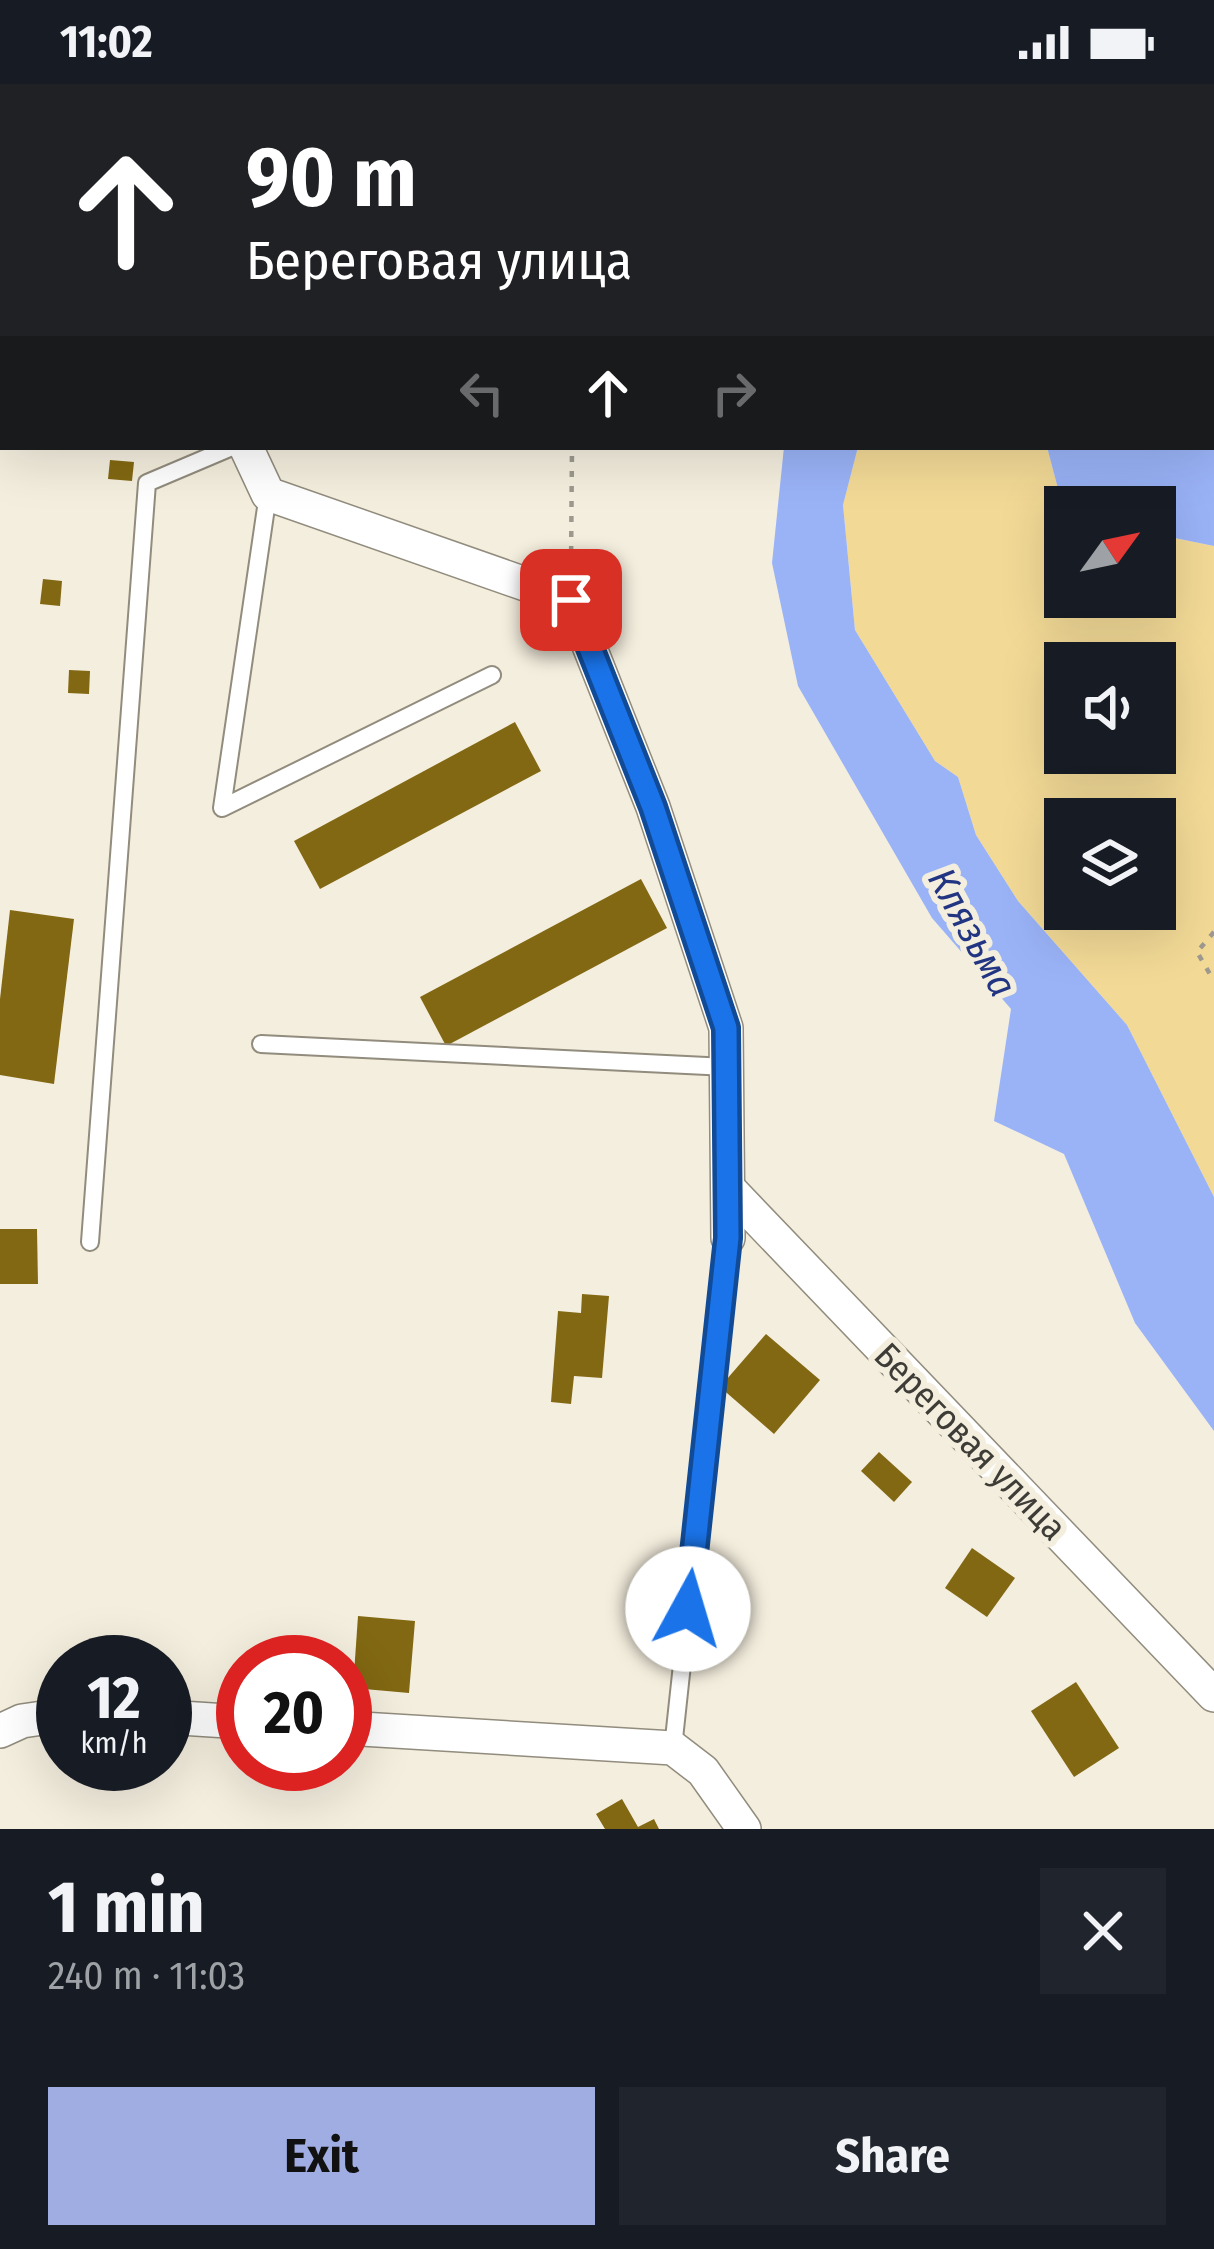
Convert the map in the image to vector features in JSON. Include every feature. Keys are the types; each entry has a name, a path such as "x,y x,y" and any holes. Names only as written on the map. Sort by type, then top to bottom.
{"street":[{"path":"247,450 268,494 571,600 653,807 726,1028 728,1238"},
{"name":"Береговая улица","path":"728,1188 1214,1695"},
{"path":"0,1731 36,1719"},
{"path":"372,1730 673,1748 703,1772 744,1829"}],"lane":[{"path":"90,1242 147,483 225,450"},
{"path":"268,494 222,808 492,675"},
{"path":"261,1045 727,1067"},
{"path":"673,1748 728,1238"}],"path":[{"path":"571,600 572,450"},
{"path":"1214,932 1197,952 1214,981"}],"shaded area":[{"path":"857,450 1048,450 1057,486 1044,486 1044,618 1176,618 1176,538 1214,546 1214,1197 1127,1025 1018,901 976,835 958,777 935,761 855,630 843,505"}],"water":[{"name":"Клязьма","path":"784,450 857,450 843,505 855,630 935,761 958,777 976,835 1018,901 1127,1025 1214,1197 1214,1431 1135,1323 1064,1154 994,1121 1011,1009 932,918 798,686 772,563"},
{"path":"1048,450 1214,450 1214,546 1176,538 1176,486 1057,486"}],"building":[{"path":"110,460 134,462 132,481 108,479"},
{"path":"43,579 62,581 60,606 40,604"},
{"path":"69,670 90,671 89,694 68,693"},
{"path":"515,722 541,771 320,889 294,841"},
{"path":"641,879 667,928 446,1046 420,997"},
{"path":"10,910 74,919 54,1084 0,1075 0,999"},
{"path":"0,1229 37,1229 38,1284 0,1284"},
{"path":"582,1294 609,1296 602,1378 574,1376 571,1404 551,1402 558,1311 581,1313"},
{"path":"766,1334 820,1380 774,1434 720,1387"},
{"path":"879,1452 912,1482 894,1502 861,1471"},
{"path":"972,1548 1015,1578 987,1617 945,1588"},
{"path":"358,1616 415,1621 409,1693 372,1690 372,1635 357,1635"},
{"path":"1076,1682 1119,1748 1074,1777 1031,1711"},
{"path":"622,1799 638,1827 654,1819 659,1829 605,1829 596,1814"}],"route":[{"path":"571,600 653,807 726,1028 728,1238 688,1609"}]}
